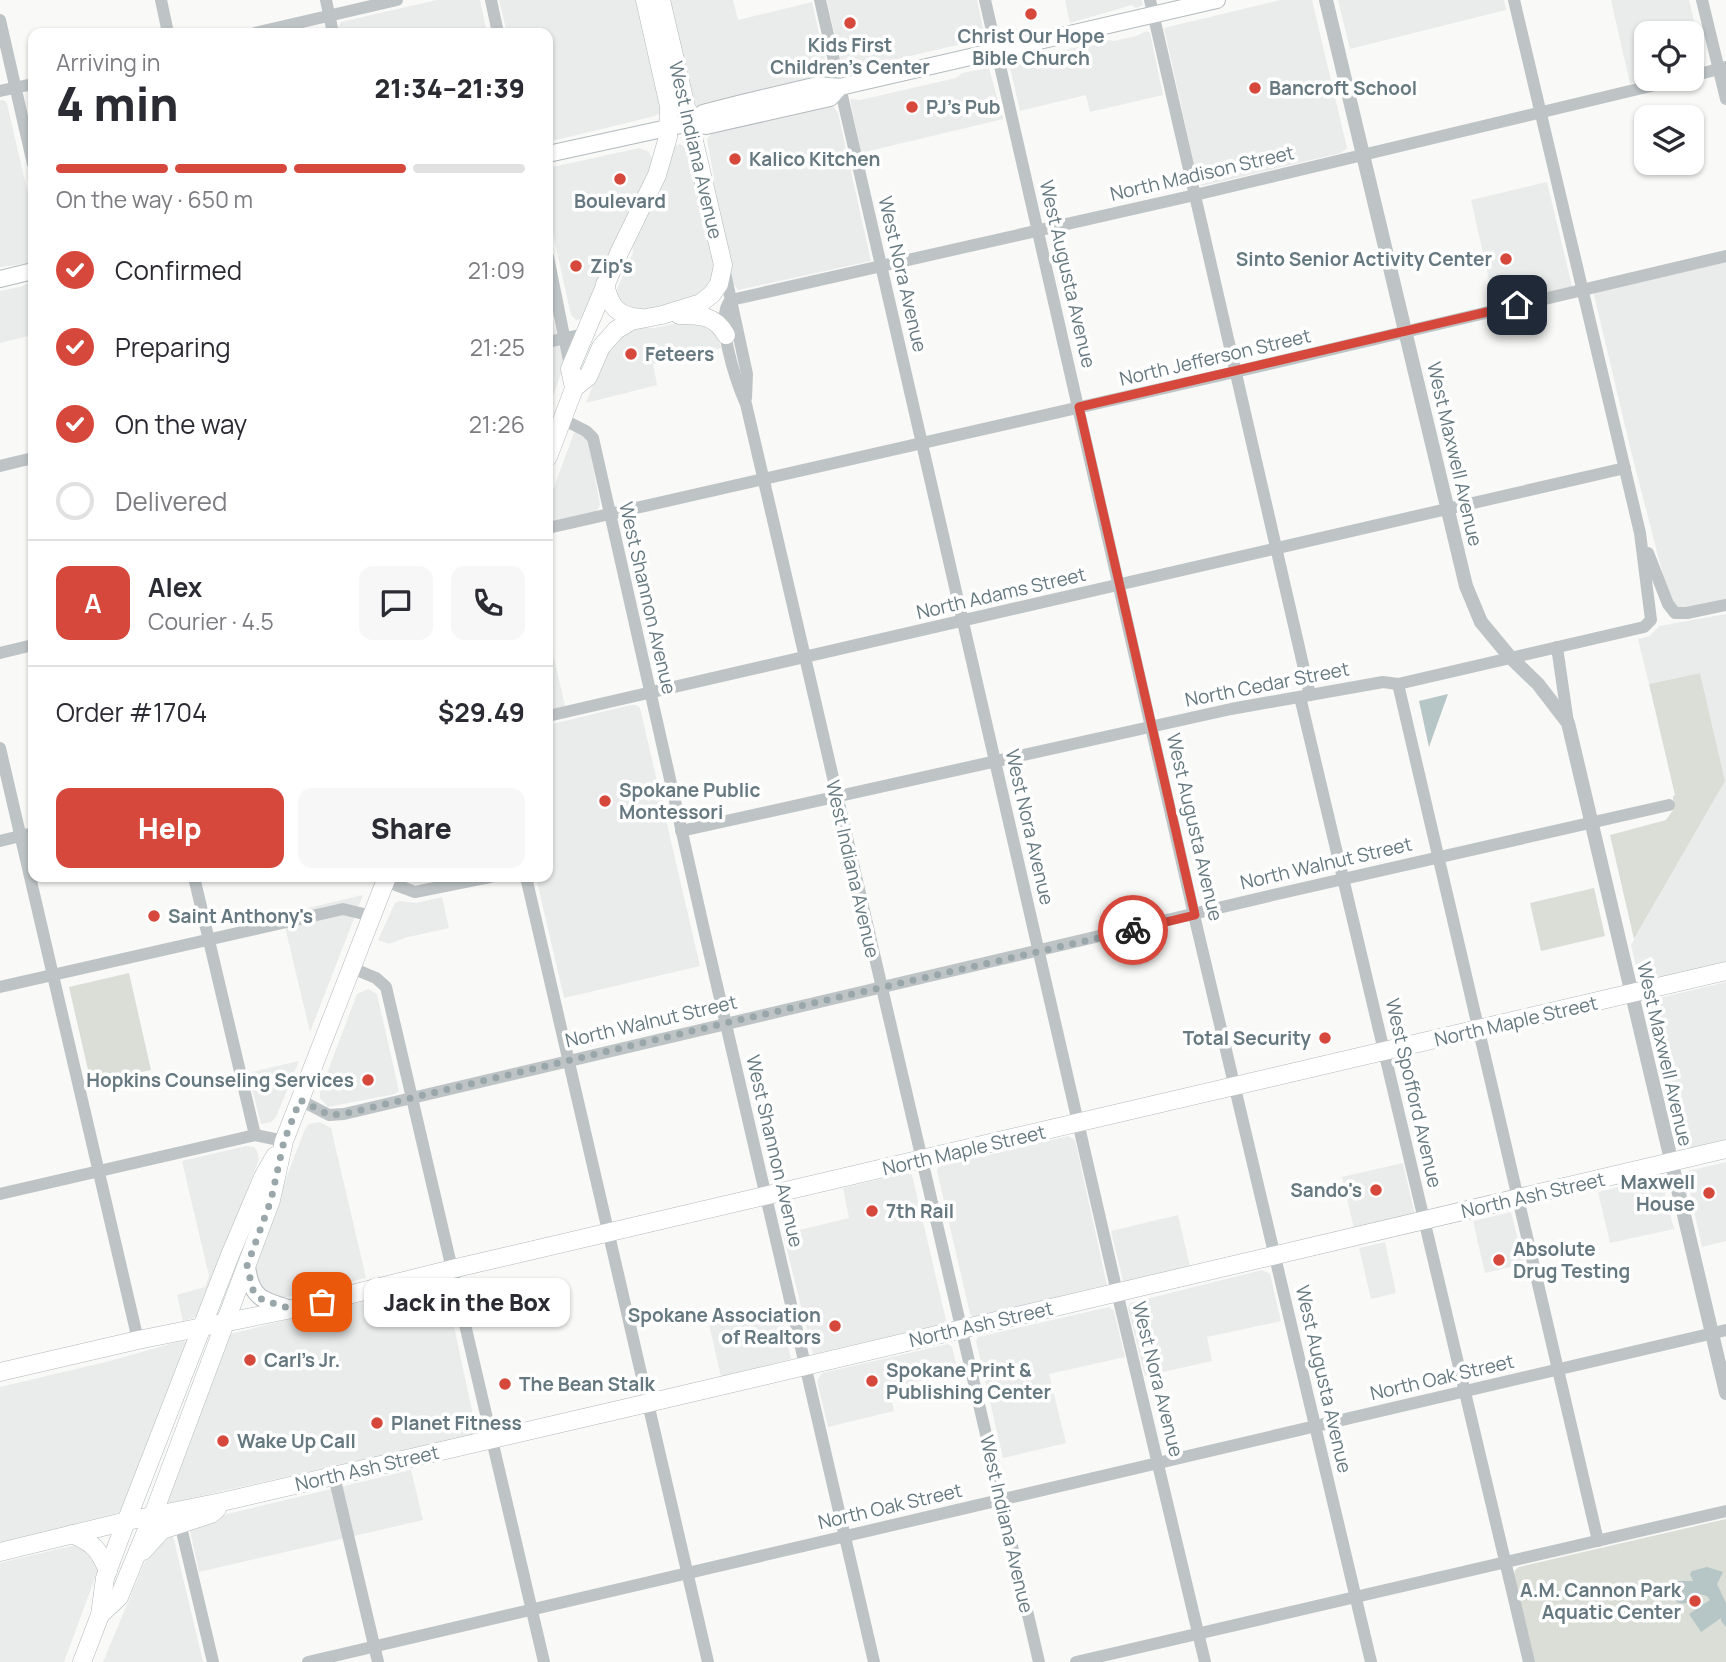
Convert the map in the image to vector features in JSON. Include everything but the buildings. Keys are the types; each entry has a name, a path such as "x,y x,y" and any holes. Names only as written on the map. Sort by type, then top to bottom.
{"main road":[{"name":"West Indiana Avenue","path":"570,369 602,291 657,175 669,128 669,106 645,0"},
{"name":"West Indiana Avenue","path":"661,0 723,265"},
{"path":"553,153 690,123 706,126 830,99 840,87 996,51 1152,7 1217,0"},
{"path":"553,443 562,419 601,347 611,335 624,324 701,303 719,284 723,265"},
{"path":"0,279 28,272"},
{"path":"602,291 616,310 626,316 709,317 719,324 726,335"},
{"path":"584,334 589,338 591,346 584,379"},
{"path":"570,369 584,379"},
{"path":"100,1615 119,1597 153,1515 271,1200 284,1141 385,882"},
{"name":"North Maple Street","path":"0,1372 138,1340 292,1309 452,1269 1726,971"},
{"path":"82,1662 100,1615 108,1571 127,1521 263,1177 284,1141"},
{"name":"North Ash Street","path":"0,1552 648,1403 1726,1149"},
{"path":"247,1266 250,1283 259,1298 292,1309"},
{"path":"132,1565 162,1530 211,1514 226,1500"},
{"path":"72,1534 90,1542 101,1555 108,1571"}],"street":[{"path":"161,0 167,28"},
{"path":"326,0 332,28"},
{"path":"277,28 397,0"},
{"path":"491,0 497,28"},
{"name":"West Nora Avenue","path":"820,0 1117,1292 1205,1662"},
{"name":"West Augusta Avenue","path":"985,0 1195,915 1371,1662"},
{"name":"West Maxwell Avenue","path":"1326,0 1466,586 1481,622 1510,657 1538,684 1568,723"},
{"path":"1514,0 1640,533 1668,604 1675,612 1687,613 1726,605"},
{"path":"1702,0 1723,68 1726,99"},
{"name":"West Spofford Avenue","path":"1152,7 1276,550 1343,879 1529,1662"},
{"path":"0,20 28,142"},
{"path":"1704,73 1723,68"},
{"path":"0,91 28,85"},
{"name":"North Madison Street","path":"731,300 1195,195 1634,90"},
{"name":"North Jefferson Street","path":"553,527 1235,372 1726,256"},
{"name":"West Indiana Avenue","path":"723,265 747,374 746,404"},
{"path":"553,280 570,369"},
{"name":"West Indiana Avenue","path":"731,300 727,305 726,335 735,377 746,404 1039,1662"},
{"path":"553,341 584,334"},
{"name":"West Shannon Avenue","path":"562,419 586,431 593,438 681,831 874,1662"},
{"path":"0,466 28,459"},
{"name":"North Adams Street","path":"553,715 1625,468"},
{"name":"North Cedar Street","path":"681,831 1152,727 1388,681 1398,684 1644,627 1651,620 1640,533"},
{"path":"0,653 28,646"},
{"name":"West Maxwell Avenue","path":"1557,647 1568,723 1590,824 1670,1162 1719,1331 1726,1393"},
{"path":"1398,684 1598,1541"},
{"path":"0,748 27,834 0,841"},
{"name":"North Walnut Street","path":"300,1100 334,1116 1669,805"},
{"path":"36,882 52,975 138,1340"},
{"path":"195,882 255,1135"},
{"path":"393,882 415,892 470,882"},
{"path":"527,882 708,1662"},
{"path":"0,987 343,909 372,916"},
{"path":"352,968 376,978 386,987 544,1662"},
{"path":"0,1194 255,1135 284,1141"},
{"name":"North Oak Street","path":"308,1662 1719,1331"},
{"path":"334,1476 378,1662"},
{"path":"1076,1662 1726,1511"},
{"path":"180,1523 213,1662"}],"shaded area":[{"path":"437,0 480,0 486,28 338,28 341,22"},
{"path":"499,0 639,0 662,103 661,112 655,116 553,141 553,28 506,28"},
{"path":"668,0 733,0 738,20 812,2 827,68 825,76 823,79 696,106 693,103"},
{"path":"827,0 977,0 986,42 978,44 975,41 853,69 846,75"},
{"path":"1065,0 1142,0 1143,5 1136,8 1132,5 1070,23"},
{"name":"Bancroft School","path":"1280,0 1312,0 1347,148 1341,153 1202,186 1198,182 1164,28"},
{"path":"1338,0 1504,0 1506,10 1350,49"},
{"path":"1611,0 1689,0 1694,21 1634,21 1634,83 1630,84"},
{"path":"1147,31 1150,33 1163,95 1090,112 1086,95 1020,111 1009,63 1136,36"},
{"path":"989,68 1003,119 861,153 850,99 860,100"},
{"path":"0,100 4,100 28,194 28,264 0,267"},
{"path":"832,105 838,113 871,261 738,290 733,283 714,194 707,139 712,133"},
{"path":"680,144 686,149 716,262 714,276 700,297 635,313 614,296 633,253 632,239 674,146"},
{"path":"639,148 649,152 654,164 583,318 576,320 571,315 553,234 553,167"},
{"path":"1547,182 1572,286 1495,306 1471,200"},
{"path":"1726,250 1726,599 1680,610 1671,606 1591,282"},
{"path":"28,283 28,336 0,343 0,291"},
{"path":"553,318 564,365 553,397"},
{"path":"692,320 715,326 721,348 653,364 657,385 586,403 605,355 614,341 636,327 654,328"},
{"path":"579,432 588,440 600,505 595,513 553,523 553,490 574,433"},
{"path":"1726,614 1726,963 1643,982 1639,978 1631,945 1725,781 1700,673 1649,684 1638,639 1650,636 1659,626"},
{"path":"553,654 565,706 553,709"},
{"path":"1700,673 1725,781 1634,939 1610,835 1666,820 1673,810 1675,795 1649,684"},
{"path":"1448,694 1429,747 1419,701"},
{"name":"Spokane Public Montessori","path":"631,705 640,708 700,966 564,998 537,882 553,882 553,724"},
{"path":"1594,888 1605,936 1541,951 1530,903"},
{"path":"363,895 310,1032 282,914"},
{"path":"442,897 449,928 389,944 378,940 395,903 416,903"},
{"path":"129,973 151,1070 91,1083 69,987"},
{"path":"1726,982 1726,1142 1685,1152 1680,1150 1645,1006 1651,1000"},
{"path":"368,989 377,994 399,1091 328,1107 320,1098 320,1092 357,994"},
{"path":"299,1061 276,1117 271,1122 261,1124 248,1073"},
{"path":"320,1122 331,1128 366,1278 283,1298 264,1296 252,1267 305,1129 309,1124"},
{"path":"1068,1136 1075,1140 1107,1285 973,1317 970,1314 938,1167"},
{"path":"246,1146 254,1147 257,1151 257,1165 198,1314 183,1321 177,1295 205,1287 209,1276 182,1161"},
{"path":"1726,1162 1726,1241 1702,1247 1686,1175 1688,1171"},
{"path":"1403,1163 1415,1215 1354,1229 1342,1177"},
{"path":"907,1173 912,1175 945,1324 813,1354 783,1234 849,1218 843,1188"},
{"path":"1654,1179 1662,1183 1674,1229 1610,1243 1598,1192"},
{"path":"1511,1212 1524,1264 1485,1273 1473,1221"},
{"path":"1178,1215 1190,1267 1123,1281 1111,1231"},
{"path":"1385,1242 1396,1293 1371,1299 1359,1248"},
{"path":"1262,1270 1270,1274 1281,1321 1207,1337 1212,1361 1145,1376 1128,1308 1130,1303"},
{"path":"438,1283 443,1284 446,1289 477,1434 165,1504 230,1334"},
{"path":"1109,1307 1114,1311 1125,1357 1049,1374 1066,1443 1003,1458 976,1341 978,1337"},
{"path":"780,1308 791,1359 721,1377 709,1324"},
{"path":"181,1341 186,1342 186,1346 121,1512 0,1543 0,1387"},
{"path":"948,1344 952,1347 958,1372 889,1388 894,1411 828,1427 817,1381 822,1373"},
{"path":"411,1470 423,1520 199,1572 190,1531 194,1522"},
{"path":"1726,1519 1726,1662 1535,1662 1514,1575 1519,1567"},
{"path":"173,1536 203,1662 103,1662 151,1547 157,1539"},
{"path":"75,1545 87,1548 98,1570 64,1662 0,1662 0,1563"},
{"path":"1707,1567 1723,1572 1717,1584 1726,1603 1726,1627 1721,1618 1701,1632 1689,1614 1710,1600 1699,1594 1687,1603 1681,1603 1677,1602 1672,1592 1675,1583 1693,1581 1690,1574 1692,1571"}],"way so far":[{"path":"322,1302 292,1309 259,1298 250,1283 247,1266 271,1200 284,1141 300,1100 329,1115 344,1114 1133,930"}],"place":[{"name":"Christ Our Hope Bible Church","path":"1031,14"},
{"name":"Kids First Children's Center","path":"850,23"},
{"name":"Bancroft School","path":"1255,88"},
{"name":"PJ's Pub","path":"912,107"},
{"name":"Kalico Kitchen","path":"735,159"},
{"name":"Boulevard","path":"620,179"},
{"name":"Sinto Senior Activity Center","path":"1506,259"},
{"name":"Zip's","path":"576,266"},
{"name":"Feteers","path":"631,354"},
{"name":"Spokane Public Montessori","path":"605,801"},
{"name":"Saint Anthony's","path":"154,916"},
{"name":"Total Security","path":"1325,1038"},
{"name":"Hopkins Counseling Services","path":"368,1080"},
{"name":"Sando's","path":"1376,1190"},
{"name":"Maxwell House","path":"1709,1193"},
{"name":"7th Rail","path":"872,1211"},
{"name":"Absolute Drug Testing","path":"1499,1260"},
{"name":"Jack in the Box","path":"322,1302"},
{"name":"Spokane Association of Realtors","path":"835,1326"},
{"name":"Carl's Jr.","path":"250,1360"},
{"name":"Spokane Print & Publishing Center","path":"872,1381"},
{"name":"The Bean Stalk","path":"505,1384"},
{"name":"Planet Fitness","path":"377,1423"},
{"name":"Wake Up Call","path":"223,1441"},
{"name":"A.M. Cannon Park Aquatic Center","path":"1695,1601"}],"route":[{"path":"1133,930 1195,915 1079,407 1517,305"}]}
